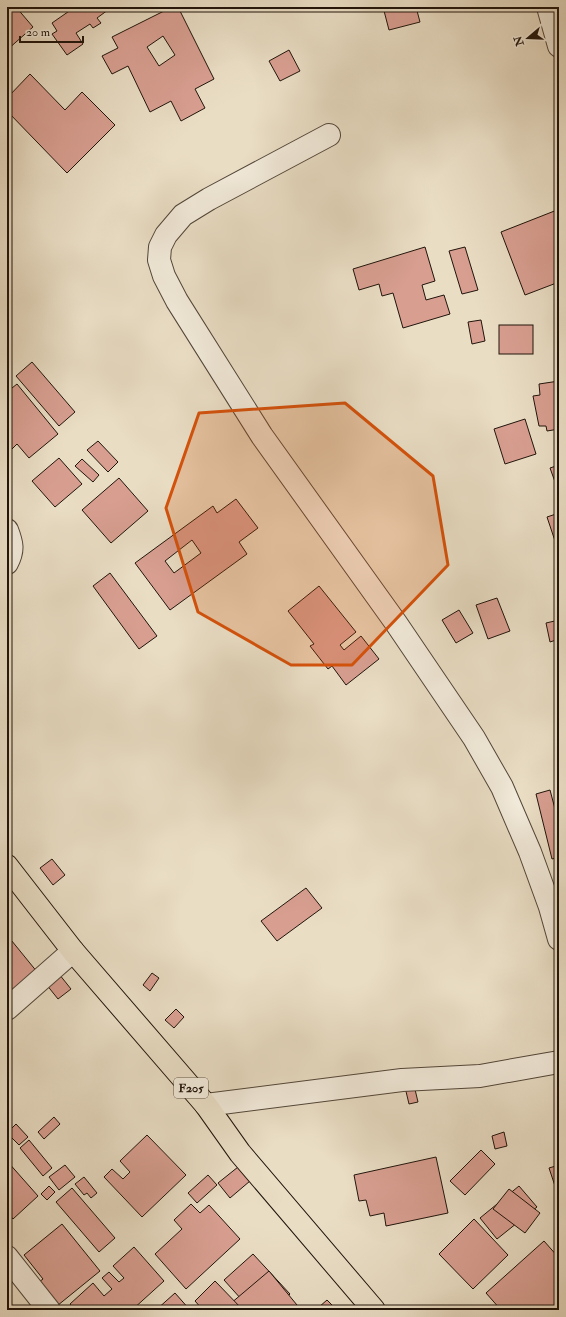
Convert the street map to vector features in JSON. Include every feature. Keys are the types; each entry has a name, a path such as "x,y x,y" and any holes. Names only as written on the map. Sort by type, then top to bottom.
{"main road":[{"name":"F205","path":"7,866 73,951 206,1105 240,1153 374,1310"}],"street":[{"path":"548,7 559,46"},
{"path":"329,135 209,199 183,215 166,235 160,247 159,260 164,276 177,301 262,436 396,623 474,738 492,768 502,786 530,852 550,907 559,939"},
{"path":"7,530 12,545 12,555 7,563"},
{"path":"7,1009 73,951"},
{"path":"206,1105 402,1080 480,1076 559,1062"},
{"path":"7,1257 49,1310"}],"highlighted area":[{"path":"345,403 433,476 448,565 352,665 291,665 198,612 166,508 199,413"}],"building":[{"path":"7,7 16,7 33,27 7,50"},
{"path":"75,7 112,7 97,18 101,23 93,28 90,24 76,33 83,44 67,55 52,34 57,31 52,23"},
{"path":"172,7 178,7 214,79 195,89 205,108 181,121 171,101 150,112 128,66 112,74 102,56 118,48 112,37","holes":["163,36 175,55 159,66 147,47"]},
{"path":"383,7 416,7 420,22 389,30"},
{"path":"289,50 300,71 280,81 269,61"},
{"path":"30,74 65,110 82,92 115,125 67,173 7,111 7,98"},
{"path":"557,210 559,215 559,282 525,295 501,232"},
{"path":"425,247 435,281 422,285 426,300 444,295 450,314 403,328 393,293 382,296 379,284 359,290 353,269"},
{"path":"465,247 478,290 462,294 449,251"},
{"path":"481,320 485,341 472,344 468,322"},
{"path":"499,325 533,325 533,354 499,354"},
{"path":"32,362 75,412 59,426 16,376"},
{"path":"559,381 559,429 547,431 546,426 539,426 533,396 540,395 539,384"},
{"path":"17,384 58,434 29,458 17,444 12,449 7,444 7,392"},
{"path":"525,419 536,454 505,464 494,429"},
{"path":"98,441 118,462 108,472 87,450"},
{"path":"59,458 82,484 55,507 32,481"},
{"path":"82,459 99,475 93,482 75,466"},
{"path":"559,465 559,493 550,468"},
{"path":"119,478 148,511 111,543 82,510"},
{"path":"236,499 258,528 239,542 247,554 170,610 135,563 213,506 217,513","holes":["192,540 201,553 174,573 165,561"]},
{"path":"559,513 559,549 558,550 547,517"},
{"path":"110,573 157,636 139,649 93,586"},
{"path":"319,586 356,632 340,645 344,650 361,636 379,659 346,685 332,666 328,669 310,646 314,644 288,611"},
{"path":"497,598 510,631 488,639 476,605"},
{"path":"459,610 473,633 456,643 442,620"},
{"path":"559,620 559,639 550,642 546,623"},
{"path":"550,790 559,824 559,857 552,859 536,794"},
{"path":"52,859 65,875 53,885 40,868"},
{"path":"306,888 322,908 277,941 261,921"},
{"path":"7,935 38,973 7,999"},
{"path":"152,973 159,978 150,991 143,985"},
{"path":"59,974 71,989 58,999 46,984"},
{"path":"176,1009 184,1017 174,1028 165,1020"},
{"path":"413,1081 418,1102 409,1104 404,1083"},
{"path":"54,1117 60,1124 44,1139 38,1132"},
{"path":"16,1124 28,1137 19,1145 7,1133"},
{"path":"504,1132 507,1146 495,1149 492,1136"},
{"path":"147,1135 186,1175 142,1217 104,1177 112,1169 123,1179 130,1172 120,1161"},
{"path":"29,1140 52,1168 43,1176 20,1148"},
{"path":"481,1150 495,1164 465,1195 450,1181"},
{"path":"436,1157 448,1213 386,1226 384,1213 370,1216 366,1200 359,1201 354,1175"},
{"path":"7,1161 38,1196 13,1219 7,1212"},
{"path":"65,1165 75,1177 59,1190 49,1177"},
{"path":"559,1165 559,1198 549,1168"},
{"path":"238,1167 250,1181 230,1198 218,1183"},
{"path":"208,1175 217,1185 197,1203 188,1193"},
{"path":"84,1177 97,1193 91,1198 87,1193 84,1195 75,1184"},
{"path":"49,1186 55,1192 47,1200 41,1194"},
{"path":"519,1186 537,1207 497,1239 480,1218"},
{"path":"72,1188 115,1238 99,1252 56,1202"},
{"path":"509,1189 540,1213 525,1233 493,1209"},
{"path":"191,1204 200,1213 209,1205 240,1239 186,1289 155,1254 182,1229 174,1220"},
{"path":"474,1219 508,1255 473,1289 439,1254"},
{"path":"62,1224 100,1271 52,1310 31,1288 43,1279 24,1255"},
{"path":"544,1241 559,1258 559,1310 501,1310 486,1293"},
{"path":"134,1247 164,1281 132,1310 75,1310 70,1304 93,1283 104,1296 112,1289 102,1278 109,1272 119,1282 124,1278 113,1266"},
{"path":"253,1254 290,1294 273,1310 251,1310 224,1280"},
{"path":"269,1271 297,1305 291,1310 235,1310 230,1304"},
{"path":"215,1281 243,1310 203,1310 195,1301"},
{"path":"175,1293 190,1310 156,1310"},
{"path":"327,1300 337,1310 322,1310 319,1307"}]}
